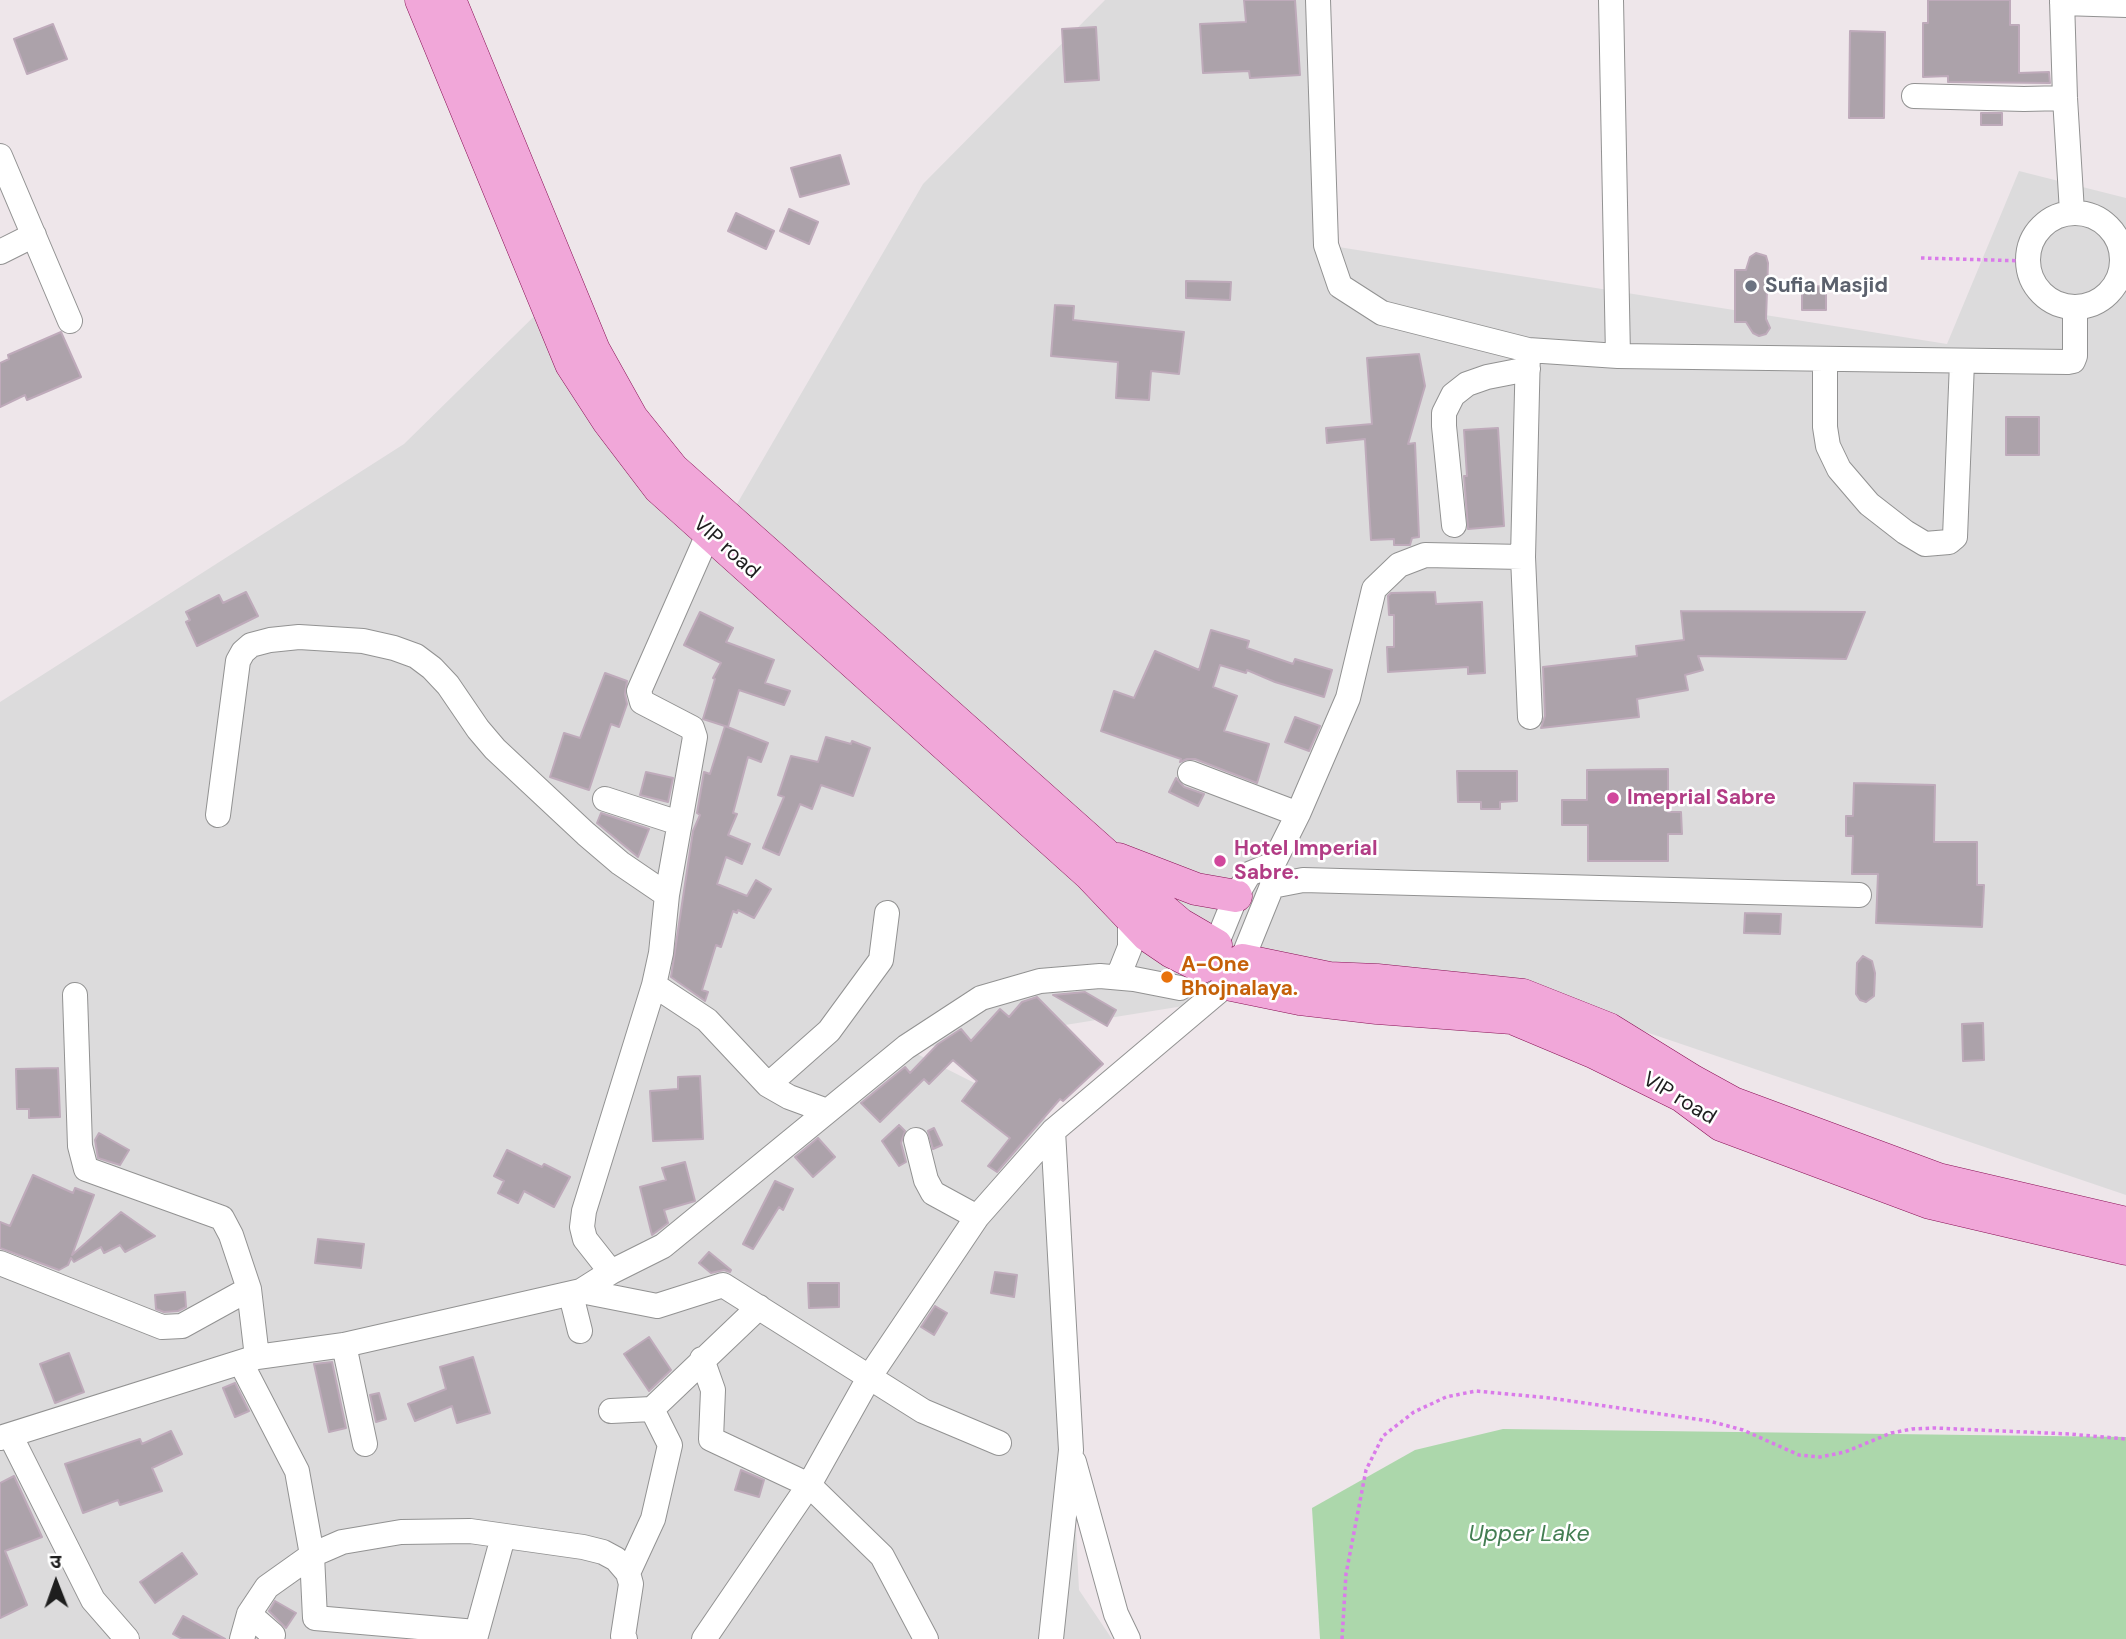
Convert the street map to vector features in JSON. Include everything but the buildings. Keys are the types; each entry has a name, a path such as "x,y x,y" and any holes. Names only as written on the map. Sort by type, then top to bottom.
{"main road":[{"name":"VIP road","path":"421,0 571,364 608,421 659,488 1088,874 1147,935 1172,952 1300,999 1512,1018 1594,1052 1682,1096 1721,1125 1930,1203 2126,1249"},
{"name":"VIP road","path":"450,0 594,350 632,418 673,469 1180,924 1213,969 1377,980 1523,995 1609,1029 1693,1082 1733,1103 1938,1179 2126,1223"},
{"path":"1104,853 1196,889 1236,896"}],"street":[{"path":"1318,0 1326,245 1339,286 1382,313 1528,360"},
{"path":"1611,0 1618,356"},
{"path":"2072,212 2062,2 2126,5"},
{"path":"1914,96 2065,98"},
{"path":"0,156 70,321"},
{"path":"2072,212 2093,216 2109,226 2124,254 2120,278 2109,294 2094,304 2076,308 2057,304 2041,294 2031,279 2027,261 2030,242 2041,227 2056,216 2072,212"},
{"path":"0,252 34,235"},
{"path":"1454,525 1444,425 1444,413 1448,404 1453,395 1467,384 1528,360 1618,356 1962,362 2073,361 2076,308"},
{"path":"1825,359 1826,437 1839,469 1869,505 1925,544 1949,542 1955,537 1962,362"},
{"path":"1528,360 1523,557 1530,717"},
{"path":"611,1272 585,1239 582,1227 584,1210 654,985 694,732 692,728 642,702 639,691 709,532"},
{"path":"704,1639 809,1485 870,1376 976,1217 1052,1131 1167,1036 1273,875 1348,698 1374,589 1399,565 1425,555 1523,557"},
{"path":"218,815 238,661 243,652 251,646 270,640 299,637 363,641 416,656 432,668 448,685 495,749 620,863 667,895"},
{"path":"1190,773 1298,814"},
{"path":"605,799 679,823"},
{"path":"1167,1036 1213,969 1236,896 1249,874 1303,880 1859,895"},
{"path":"768,1085 830,1031 881,960 887,914"},
{"path":"1118,977 1130,947 1130,917"},
{"path":"127,1639 93,1600 5,1437 249,1360 344,1345 576,1293 663,1246 905,1047 981,999 1040,981 1213,969"},
{"path":"654,985 707,1020 768,1085 789,1097 827,1111"},
{"path":"75,995 80,1146 86,1169 222,1218 231,1235 249,1289 249,1360 297,1471 312,1555 315,1618 475,1635 503,1537"},
{"path":"1051,1639 1071,1450 1052,1131"},
{"path":"916,1140 926,1180 933,1193 950,1205 976,1217"},
{"path":"0,1263 163,1327 182,1326 249,1289"},
{"path":"576,1293 657,1306 723,1285 923,1411 999,1443"},
{"path":"576,1293 580,1331"},
{"path":"611,1411 652,1409 759,1307"},
{"path":"344,1345 365,1444"},
{"path":"702,1359 713,1390 710,1440 809,1485 882,1556 926,1639"},
{"path":"628,1573 653,1519 670,1445 652,1409"},
{"path":"1071,1450 1116,1614 1128,1639"},
{"path":"242,1639 249,1614 267,1587 312,1555 342,1542 401,1532 470,1531 603,1552 616,1559 628,1573 631,1584 623,1636 625,1639"},
{"path":"249,1614 273,1635 271,1639"}],"path":[{"path":"1921,258 2027,261"},
{"path":"1342,1639 1346,1574 1366,1470 1383,1436 1414,1412 1447,1397 1476,1391 1550,1398 1709,1420 1743,1430 1799,1455 1820,1457 1845,1452 1891,1433 1934,1428 2126,1439"}],"shaded area":[{"path":"1105,0 1318,0 1326,245 1947,344 2019,171 2126,198 2126,1195 1584,1011 1296,988 909,1050 1056,1124 1079,1590 1112,1639 0,1639 0,702 404,444 567,284 716,540 923,184"}],"water":[{"name":"Upper Lake","path":"1503,1429 2126,1437 2126,1639 1320,1639 1312,1508 1415,1450"}],"place":[{"name":"Sufia Masjid","path":"1751,286"},
{"name":"Imeprial Sabre","path":"1613,798"},
{"name":"Hotel Imperial Sabre.","path":"1220,861"},
{"name":"A-One Bhojnalaya.","path":"1167,977"}]}
